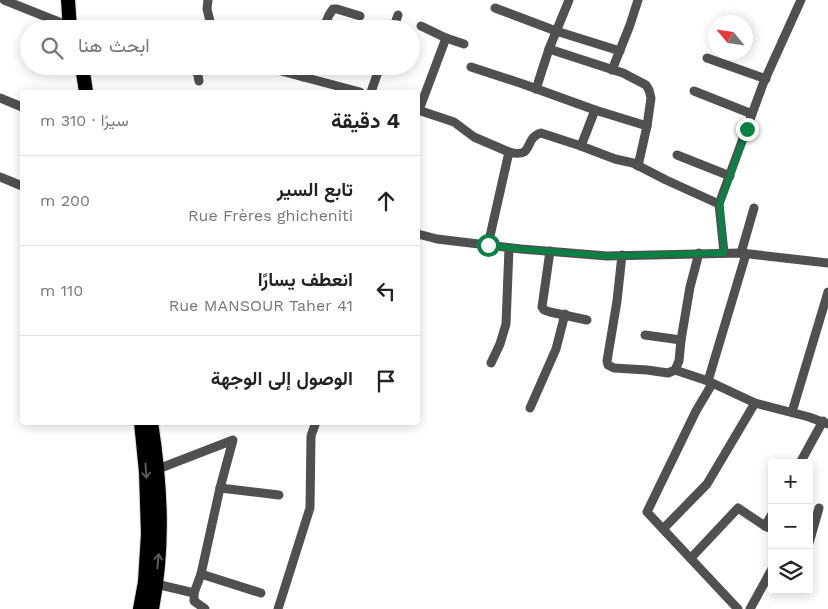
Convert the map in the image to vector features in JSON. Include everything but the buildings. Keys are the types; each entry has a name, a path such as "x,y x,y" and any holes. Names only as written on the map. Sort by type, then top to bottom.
{"highway":[{"path":"68,0 71,20"},
{"path":"73,20 77,0"},
{"path":"75,75 77,90"},
{"path":"83,75 86,90"},
{"path":"141,425 146,472 148,534 145,582 149,609"},
{"path":"149,609 156,584 160,536 160,492 151,425"}],"street":[{"path":"4,0 53,20"},
{"path":"208,0 207,9 210,20"},
{"path":"536,89 568,0"},
{"path":"612,70 630,26 638,0"},
{"path":"724,253 720,204 766,78 801,0"},
{"path":"495,8 556,32 620,51"},
{"path":"327,20 333,9 360,16"},
{"path":"396,20 398,15"},
{"path":"421,26 464,44"},
{"path":"420,105 446,38"},
{"path":"550,49 623,73 646,85 651,98 638,166"},
{"path":"706,58 766,78"},
{"path":"471,67 647,126"},
{"path":"197,75 199,81"},
{"path":"295,75 324,88 342,90"},
{"path":"372,90 377,75"},
{"path":"694,91 752,114"},
{"path":"0,98 20,105"},
{"path":"581,146 595,110"},
{"path":"420,111 454,122 474,137 518,155 526,150 536,134 541,133 633,163 720,204"},
{"path":"488,245 509,152"},
{"path":"677,155 730,176"},
{"path":"0,177 20,185"},
{"path":"738,609 647,512 710,383 744,254 754,208"},
{"path":"420,234 438,239 509,248 607,256 724,253 828,263"},
{"path":"491,363 500,344 506,324 509,248"},
{"path":"550,252 542,307 550,312 587,320"},
{"path":"676,370 690,287 699,254"},
{"path":"622,255 608,365 614,368 668,373 676,370 755,403 826,422 803,459"},
{"path":"792,412 828,292"},
{"path":"530,408 556,349 565,314"},
{"path":"645,335 681,340"},
{"path":"663,530 708,484 755,403"},
{"path":"278,609 310,508 311,436 315,425"},
{"path":"158,469 233,440 201,574 194,593 194,600 204,609"},
{"path":"220,488 279,495"},
{"path":"690,558 738,508 768,526"},
{"path":"813,529 819,508"},
{"path":"201,574 261,594"},
{"path":"750,609 768,576"},
{"path":"156,584 194,593"}],"route":[{"path":"488,245 607,256 724,253 720,204 747,129"}]}
